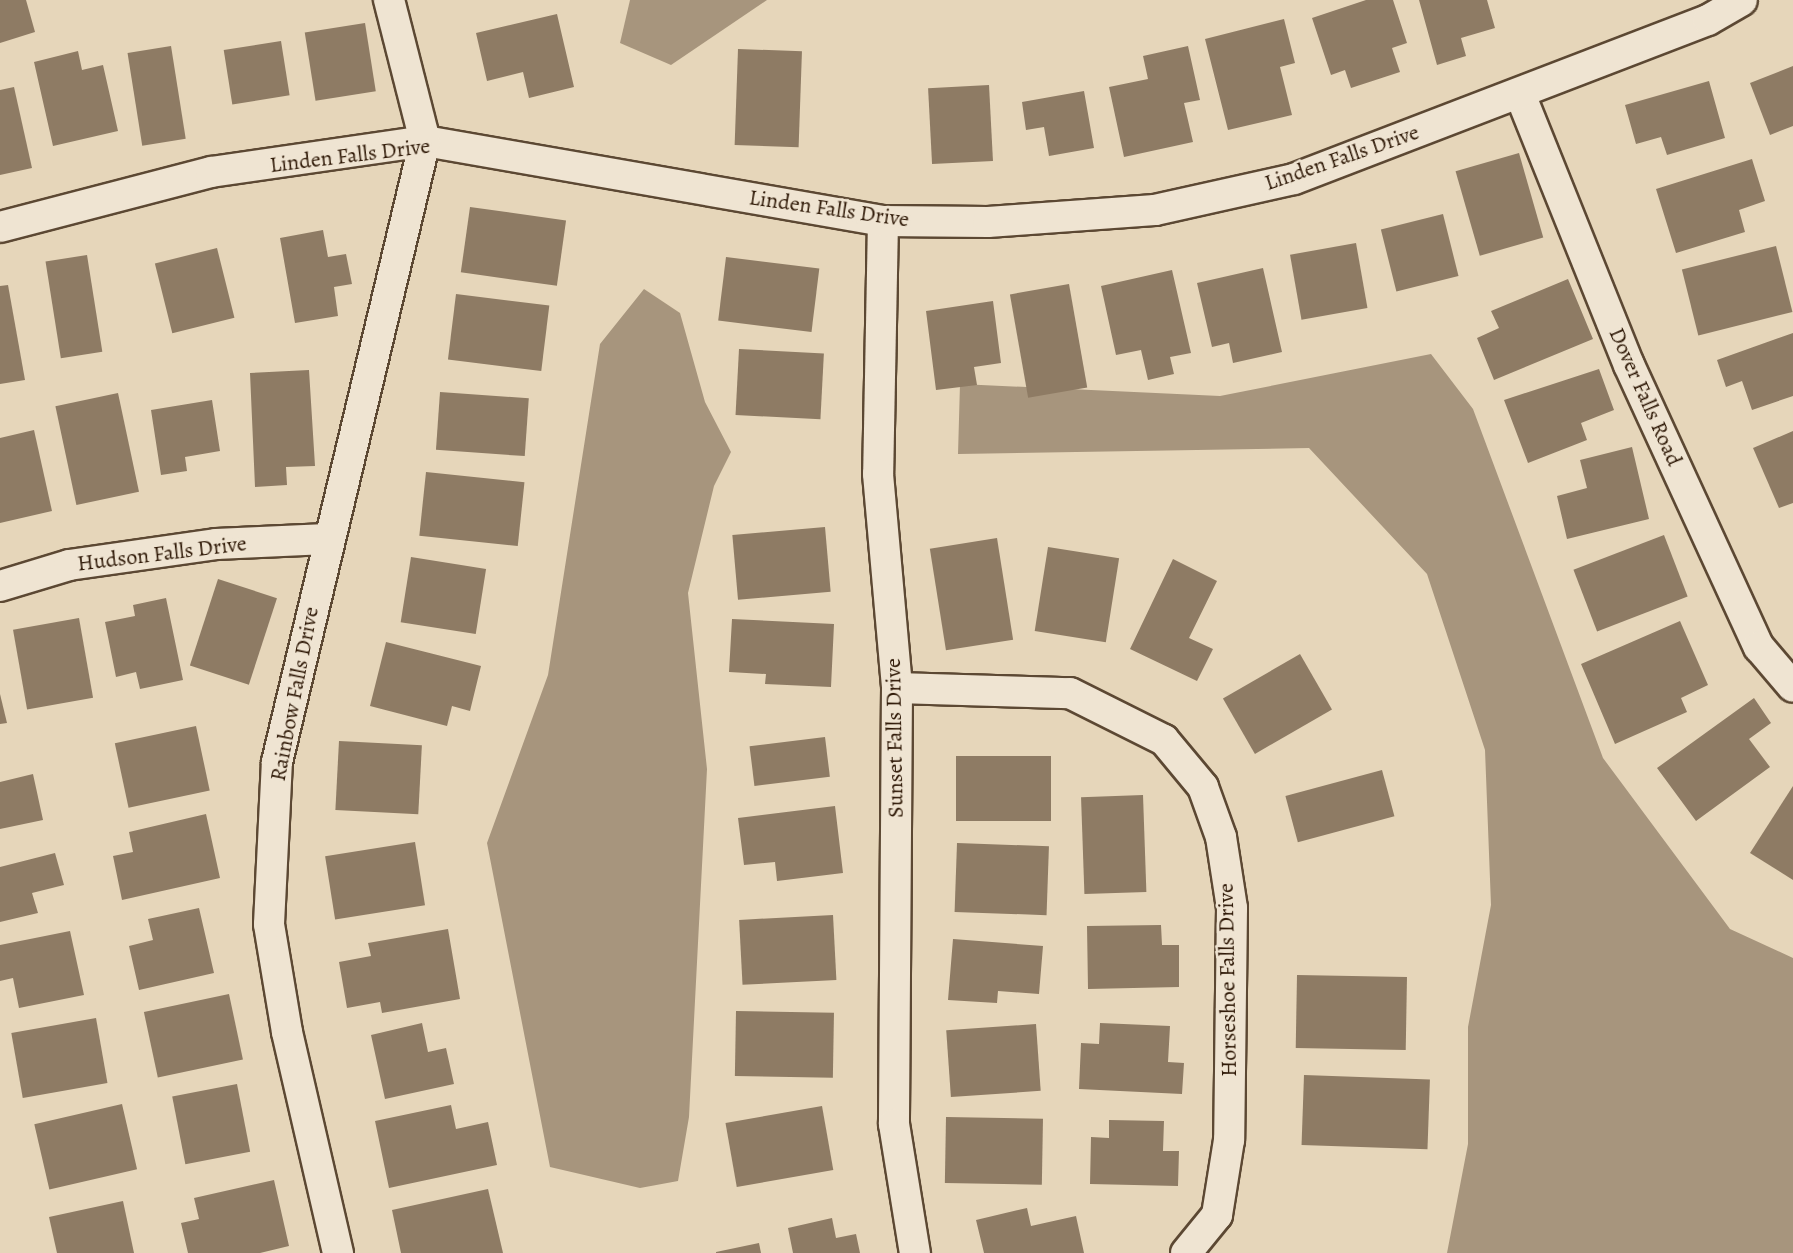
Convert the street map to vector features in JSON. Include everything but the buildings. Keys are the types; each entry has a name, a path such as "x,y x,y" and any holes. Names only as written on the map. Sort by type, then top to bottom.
{"street":[{"path":"389,0 425,141"},
{"name":"Linden Falls Drive","path":"0,227 211,172 425,141 883,221 988,222 1155,210 1294,179 1708,20 1742,0"},
{"name":"Dover Falls Road","path":"1520,94 1629,364 1754,636 1793,687"},
{"name":"Rainbow Falls Drive","path":"338,1253 286,1032 269,924 277,762 327,539 425,141"},
{"name":"Sunset Falls Drive","path":"883,221 878,474 897,688 894,1124 915,1253"},
{"name":"Hudson Falls Drive","path":"0,586 69,565 216,544 327,539"},
{"name":"Horseshoe Falls Drive","path":"897,688 1070,693 1164,740 1203,788 1221,837 1232,908 1229,1140 1217,1215 1186,1253"}],"shaded area":[{"path":"630,0 767,0 671,65 620,43"},
{"path":"644,289 680,313 705,402 731,452 714,486 688,593 707,769 689,1117 678,1181 640,1188 550,1167 487,843 548,675 600,344"},
{"path":"1431,354 1473,409 1603,758 1730,929 1793,958 1793,1253 1447,1253 1468,1144 1468,1027 1491,905 1485,750 1427,574 1309,448 958,454 960,384 1220,396"}]}
